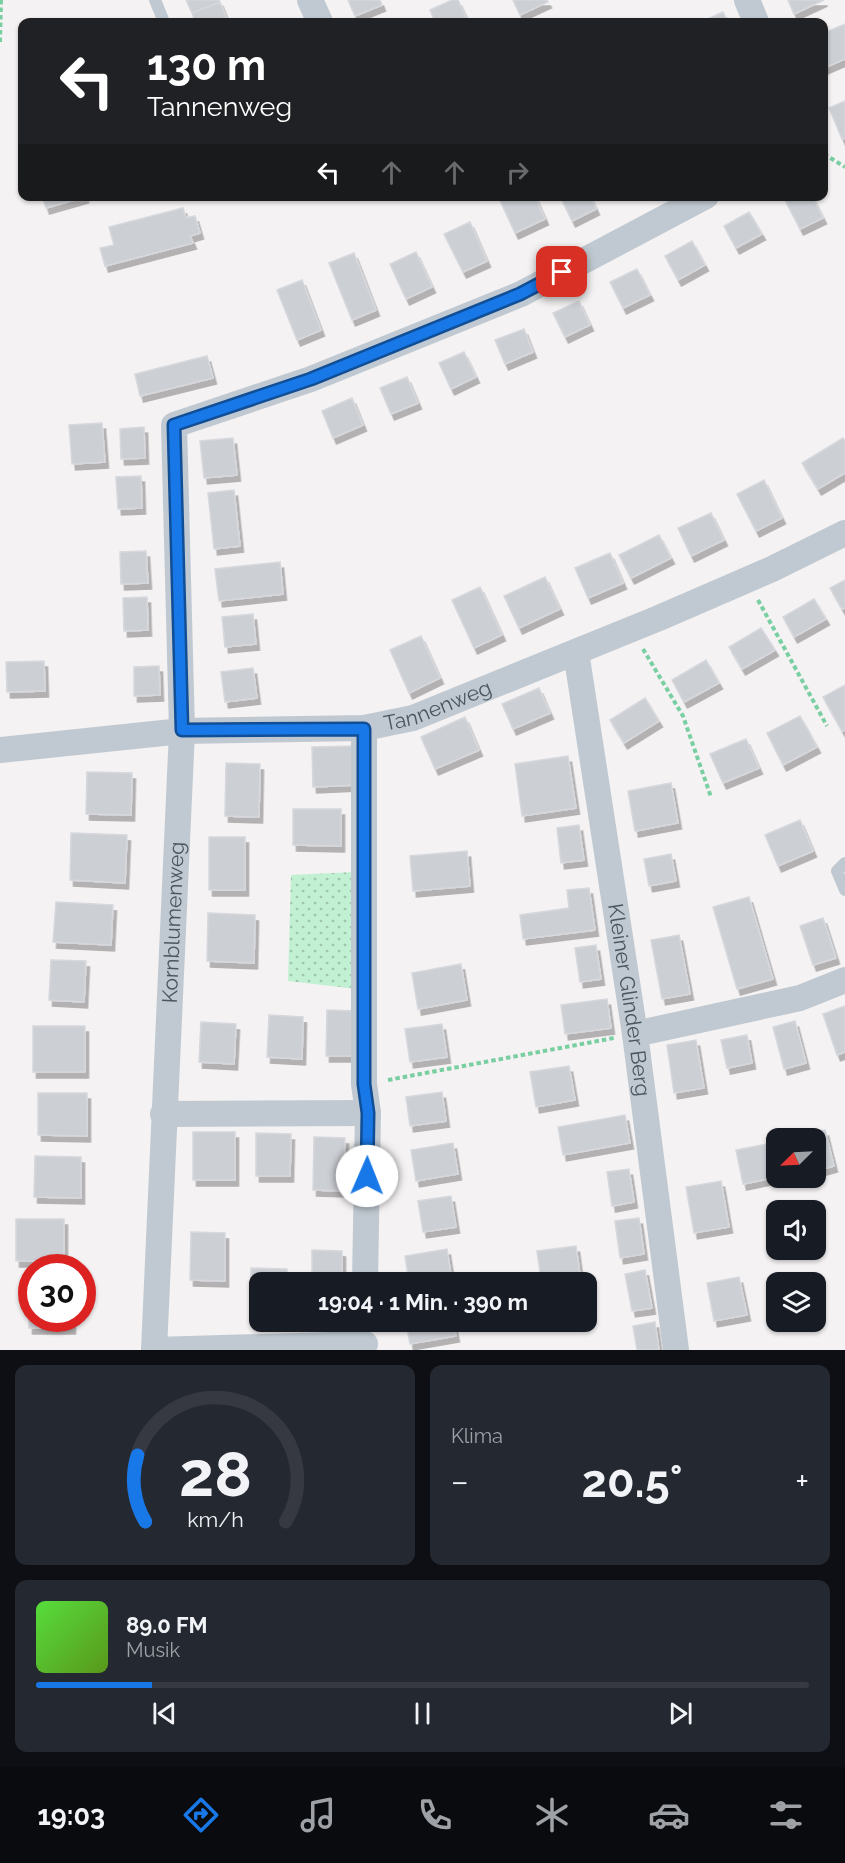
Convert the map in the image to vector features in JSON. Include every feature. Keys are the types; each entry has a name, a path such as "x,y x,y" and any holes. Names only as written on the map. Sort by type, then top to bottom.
{"street":[{"path":"310,0 318,18"},
{"path":"747,0 754,18"},
{"name":"Kornblumenweg","path":"365,1338 154,1350 182,730 174,425 311,379 520,294 697,201"},
{"name":"Tannenweg","path":"0,750 182,730 364,729 413,718 631,629 747,579 845,533"},
{"name":"Kleiner Glinder Berg","path":"576,652 635,1034 675,1350"},
{"path":"364,729 364,1084 368,1113 365,1272"},
{"path":"635,1034 800,998 845,981"},
{"path":"164,1114 368,1113"}],"lane":[{"path":"155,0 162,18"},
{"path":"845,863 837,871 845,890"}],"path":[{"path":"0,42 1,0"},
{"path":"828,156 845,167"},
{"path":"747,579 827,726"},
{"path":"631,629 683,716 711,797"},
{"path":"364,1084 635,1034"}],"green space":[{"path":"355,872 357,989 288,981 291,875"}],"building":[{"path":"186,0 219,0 220,2 192,13"},
{"path":"348,0 380,0 382,5 355,16"},
{"path":"452,0 458,0 466,18 433,18 430,10"},
{"path":"513,0 547,0 548,2 520,15"},
{"path":"788,0 824,0 794,14"},
{"path":"220,2 226,18 194,18 192,13"},
{"path":"723,12 726,18 710,18"},
{"path":"845,24 845,59 828,66 828,31"},
{"path":"845,101 845,138 842,139 829,108"},
{"path":"44,201 71,201 46,208"},
{"path":"500,201 537,201 545,219 515,233"},
{"path":"562,201 592,201 596,209 572,221"},
{"path":"786,201 814,201 823,218 800,229"},
{"path":"183,208 186,218 195,216 200,233 190,236 193,243 105,266 100,248 114,245 109,227"},
{"path":"749,212 762,234 736,248 724,226"},
{"path":"470,222 487,261 463,272 444,234"},
{"path":"692,241 705,265 678,280 665,256"},
{"path":"416,252 432,287 406,299 390,264"},
{"path":"354,253 376,310 352,320 329,263"},
{"path":"637,269 650,295 623,308 610,282"},
{"path":"302,280 321,330 297,340 277,290"},
{"path":"579,301 590,325 565,337 553,313"},
{"path":"524,329 533,352 505,364 495,340"},
{"path":"464,352 476,377 451,389 439,363"},
{"path":"207,356 213,378 140,396 135,374"},
{"path":"407,377 418,403 391,414 380,388"},
{"path":"352,398 363,425 333,438 322,411"},
{"path":"102,423 105,462 72,464 69,425"},
{"path":"144,427 145,458 121,459 120,429"},
{"path":"233,438 237,475 204,478 200,441"},
{"path":"843,438 845,441 845,473 818,489 802,463"},
{"path":"141,476 142,508 118,509 116,477"},
{"path":"764,480 782,518 756,531 737,494"},
{"path":"234,490 240,546 214,549 208,493"},
{"path":"711,513 724,540 691,556 678,528"},
{"path":"659,535 671,558 631,578 619,555"},
{"path":"146,551 148,583 121,584 120,552"},
{"path":"610,553 623,583 588,598 575,568"},
{"path":"280,562 283,594 219,601 215,569"},
{"path":"545,577 560,609 519,628 504,596"},
{"path":"845,580 845,608 842,609 830,588"},
{"path":"480,587 502,635 474,648 452,600"},
{"path":"147,597 148,630 124,631 123,598"},
{"path":"814,599 826,619 794,637 783,617"},
{"path":"253,614 256,644 225,647 222,617"},
{"path":"761,628 775,650 742,669 729,647"},
{"path":"421,636 440,678 409,693 390,650"},
{"path":"706,660 719,683 684,702 672,680"},
{"path":"44,661 45,691 7,692 6,662"},
{"path":"159,666 160,695 134,696 134,667"},
{"path":"253,668 257,698 225,702 221,672"},
{"path":"845,685 845,730 842,731 823,697"},
{"path":"539,688 550,713 513,729 502,704"},
{"path":"645,698 659,721 624,743 610,720"},
{"path":"800,716 817,747 783,765 767,733"},
{"path":"465,717 479,750 435,769 421,737"},
{"path":"746,739 759,768 723,783 710,754"},
{"path":"355,746 356,785 313,787 312,747"},
{"path":"568,756 576,808 522,816 515,764"},
{"path":"226,763 260,764 259,817 225,816"},
{"path":"87,772 132,773 131,815 86,814"},
{"path":"671,783 678,823 635,831 628,791"},
{"path":"293,809 341,809 341,846 293,845"},
{"path":"800,820 813,851 778,866 765,835"},
{"path":"579,825 584,860 561,863 557,828"},
{"path":"71,833 127,835 125,883 70,880"},
{"path":"209,837 245,837 245,890 209,890"},
{"path":"467,851 470,886 413,891 410,856"},
{"path":"671,854 676,881 649,886 644,859"},
{"path":"589,888 595,930 523,939 520,915 569,908 567,890"},
{"path":"749,897 773,979 737,989 713,907"},
{"path":"56,902 113,905 111,945 53,942"},
{"path":"208,913 255,915 254,963 207,961"},
{"path":"823,918 836,958 813,965 800,926"},
{"path":"679,935 690,994 662,999 651,940"},
{"path":"596,945 601,979 580,982 575,948"},
{"path":"51,960 86,961 84,1002 49,1000"},
{"path":"461,964 467,1000 418,1009 412,973"},
{"path":"607,999 611,1028 565,1034 561,1005"},
{"path":"845,1006 845,1052 837,1055 823,1014"},
{"path":"327,1010 355,1011 355,1056 326,1056"},
{"path":"269,1015 303,1017 302,1059 267,1057"},
{"path":"795,1021 806,1063 784,1069 773,1027"},
{"path":"201,1022 236,1024 234,1064 199,1062"},
{"path":"442,1024 447,1057 410,1062 405,1029"},
{"path":"33,1026 85,1026 85,1072 33,1072"},
{"path":"747,1035 752,1063 727,1068 721,1040"},
{"path":"696,1040 704,1088 674,1093 667,1045"},
{"path":"569,1066 575,1100 536,1107 530,1072"},
{"path":"442,1092 446,1121 410,1126 406,1097"},
{"path":"38,1093 87,1093 87,1136 38,1135"},
{"path":"625,1115 630,1143 563,1155 558,1127"},
{"path":"193,1132 235,1132 235,1180 193,1180"},
{"path":"256,1133 291,1134 290,1176 256,1176"},
{"path":"826,1134 834,1166 826,1168"},
{"path":"314,1137 345,1138 343,1191 313,1190"},
{"path":"453,1143 458,1174 416,1181 411,1150"},
{"path":"766,1144 766,1179 743,1184 736,1150"},
{"path":"35,1156 81,1157 81,1198 34,1197"},
{"path":"629,1169 634,1202 612,1206 607,1172"},
{"path":"721,1181 729,1227 694,1233 686,1187"},
{"path":"451,1196 456,1227 423,1232 418,1201"},
{"path":"639,1218 644,1254 620,1258 615,1221"},
{"path":"16,1219 64,1219 64,1254 18,1254 18,1261 16,1261"},
{"path":"191,1232 225,1233 225,1281 190,1280"},
{"path":"576,1246 580,1272 540,1272 537,1251"},
{"path":"447,1249 450,1272 407,1272 405,1256"},
{"path":"312,1250 342,1251 342,1272 312,1272"},
{"path":"251,1268 287,1269 287,1272 251,1272"},
{"path":"645,1270 652,1308 632,1311 625,1274"},
{"path":"739,1277 747,1315 714,1321 707,1283"},
{"path":"655,1322 659,1350 637,1350 633,1326"},
{"path":"408,1332 455,1332 456,1336 410,1344"}],"route":[{"path":"367,1176 368,1113 364,1084 364,729 182,730 174,425 311,379 520,294 562,272"}]}
